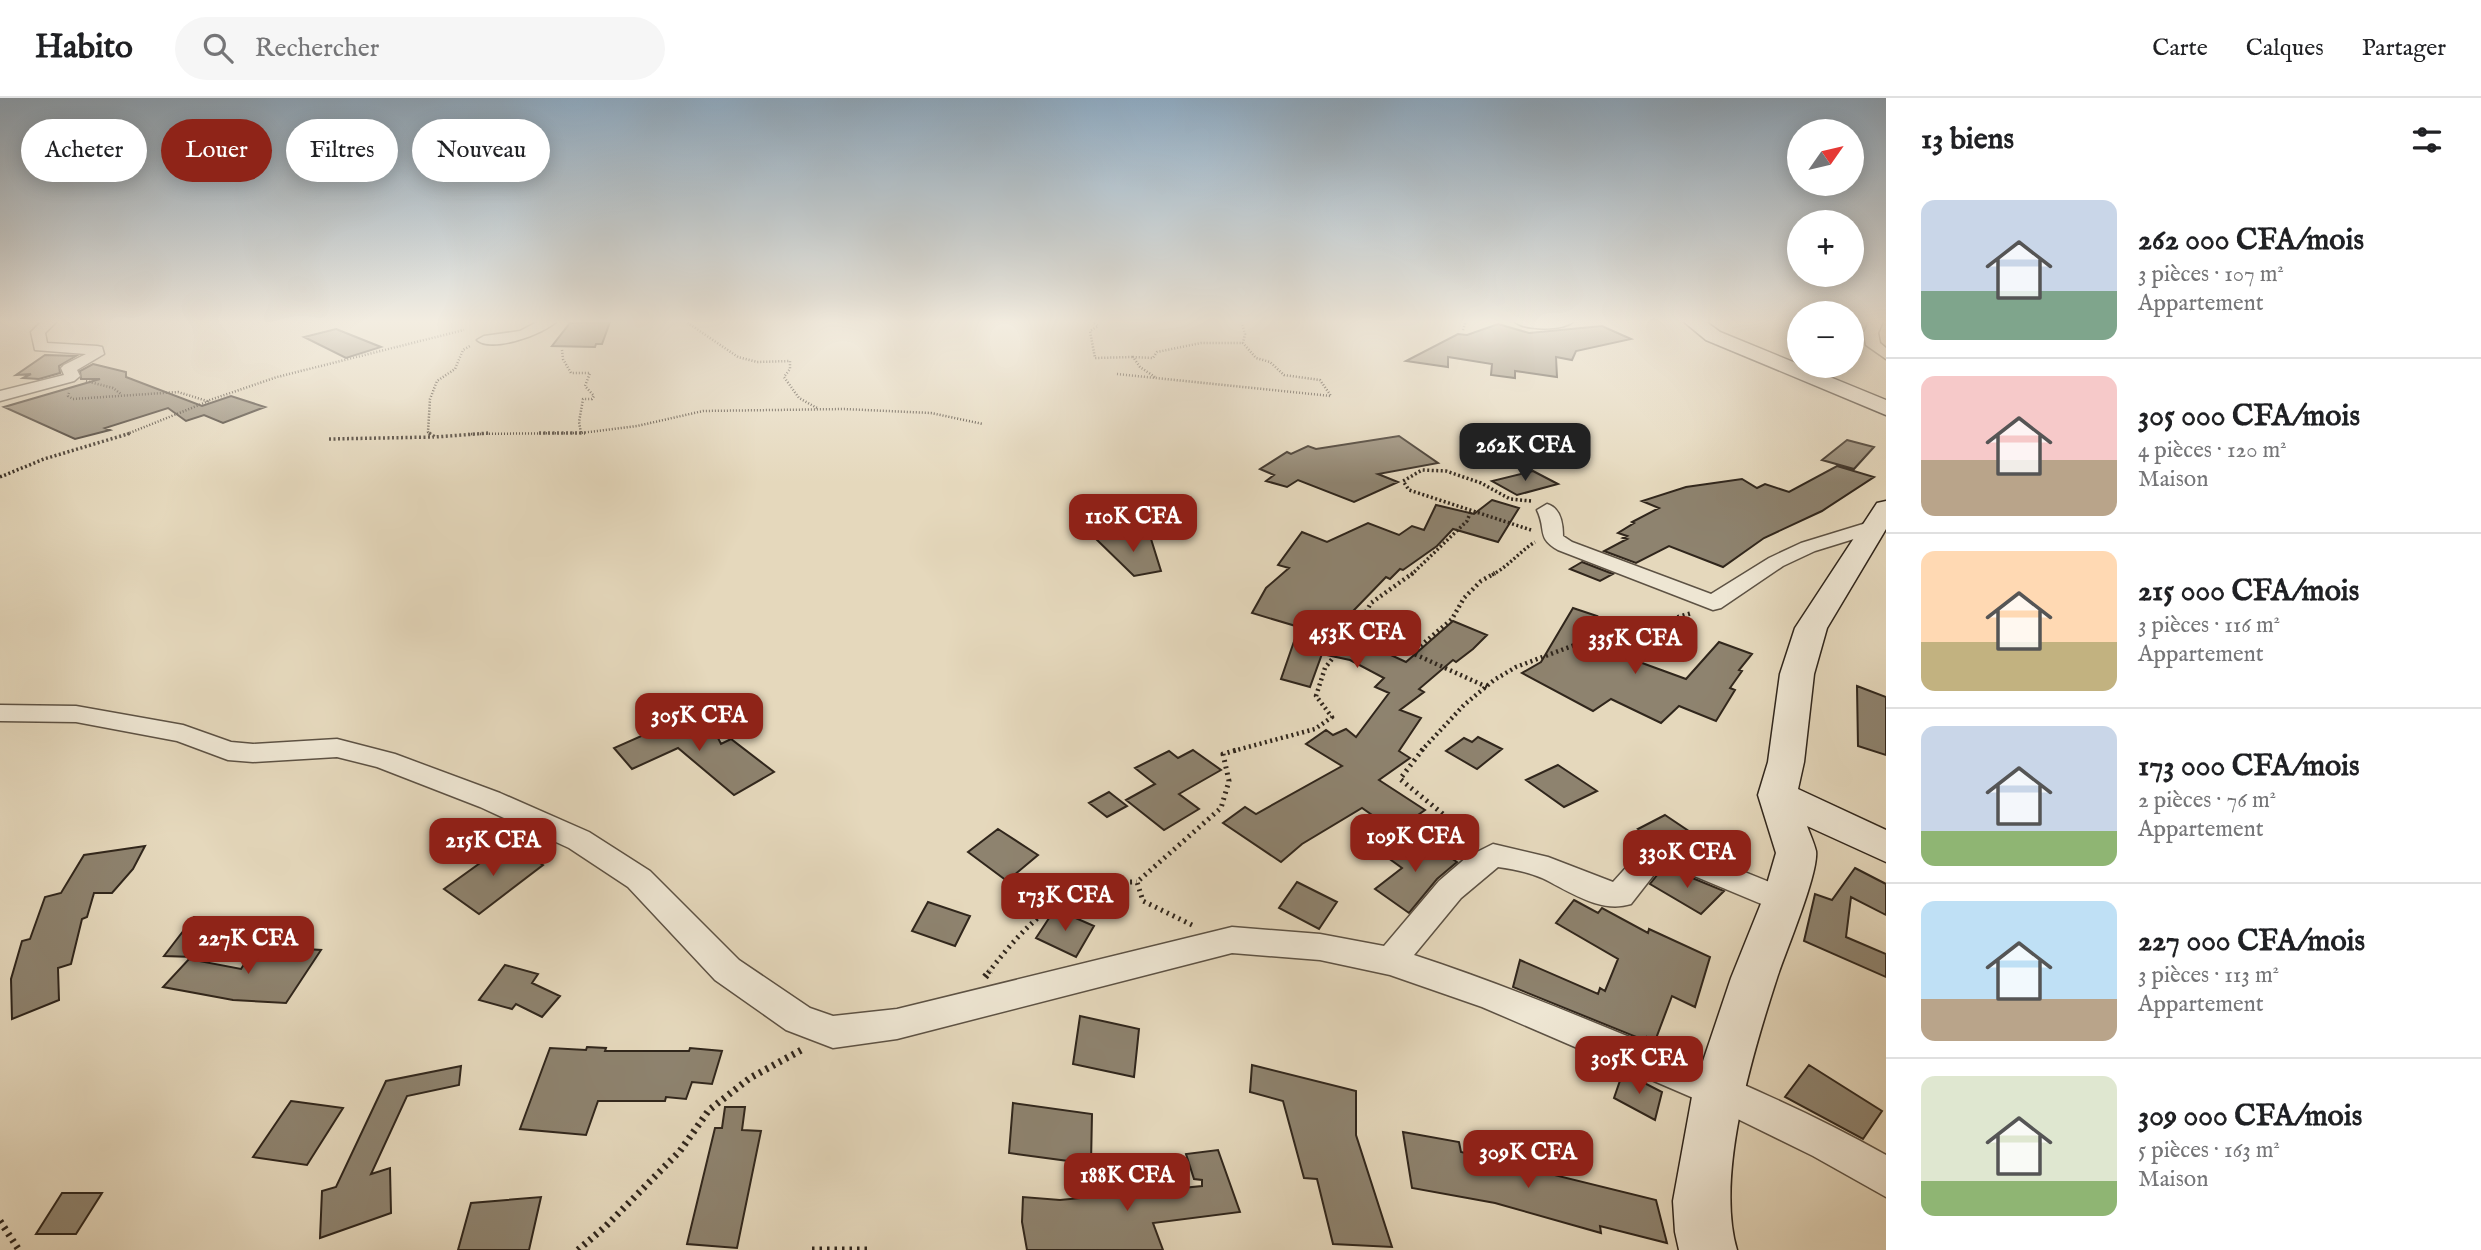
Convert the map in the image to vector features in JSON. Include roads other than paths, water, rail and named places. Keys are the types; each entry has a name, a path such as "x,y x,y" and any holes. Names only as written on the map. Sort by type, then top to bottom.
{"main road":[{"path":"1806,375 1886,408"},
{"path":"1708,1250 1703,1232 1701,1201 1718,1091 1754,978 1783,901 1796,853 1777,795 1786,762 1797,674 1811,628 1851,561 1883,521"},
{"path":"1777,795 1886,847"}],"street":[{"path":"0,396 69,378 72,375"},
{"path":"1547,510 1553,523 1549,537 1596,559 1713,603 1776,562 1808,547 1883,521"},
{"path":"0,713 76,714 183,734 228,751 253,753 337,748 386,760 490,800 579,841 639,879 727,970 798,1019 833,1032 897,1024 1232,940 1320,947 1391,961 1494,996 1718,1091 1827,1143 1886,1177"},
{"path":"1391,961 1443,899 1478,864 1493,855 1518,859 1553,871 1580,885 1610,895 1620,895 1642,865 1654,856 1670,853 1783,901"}]}
